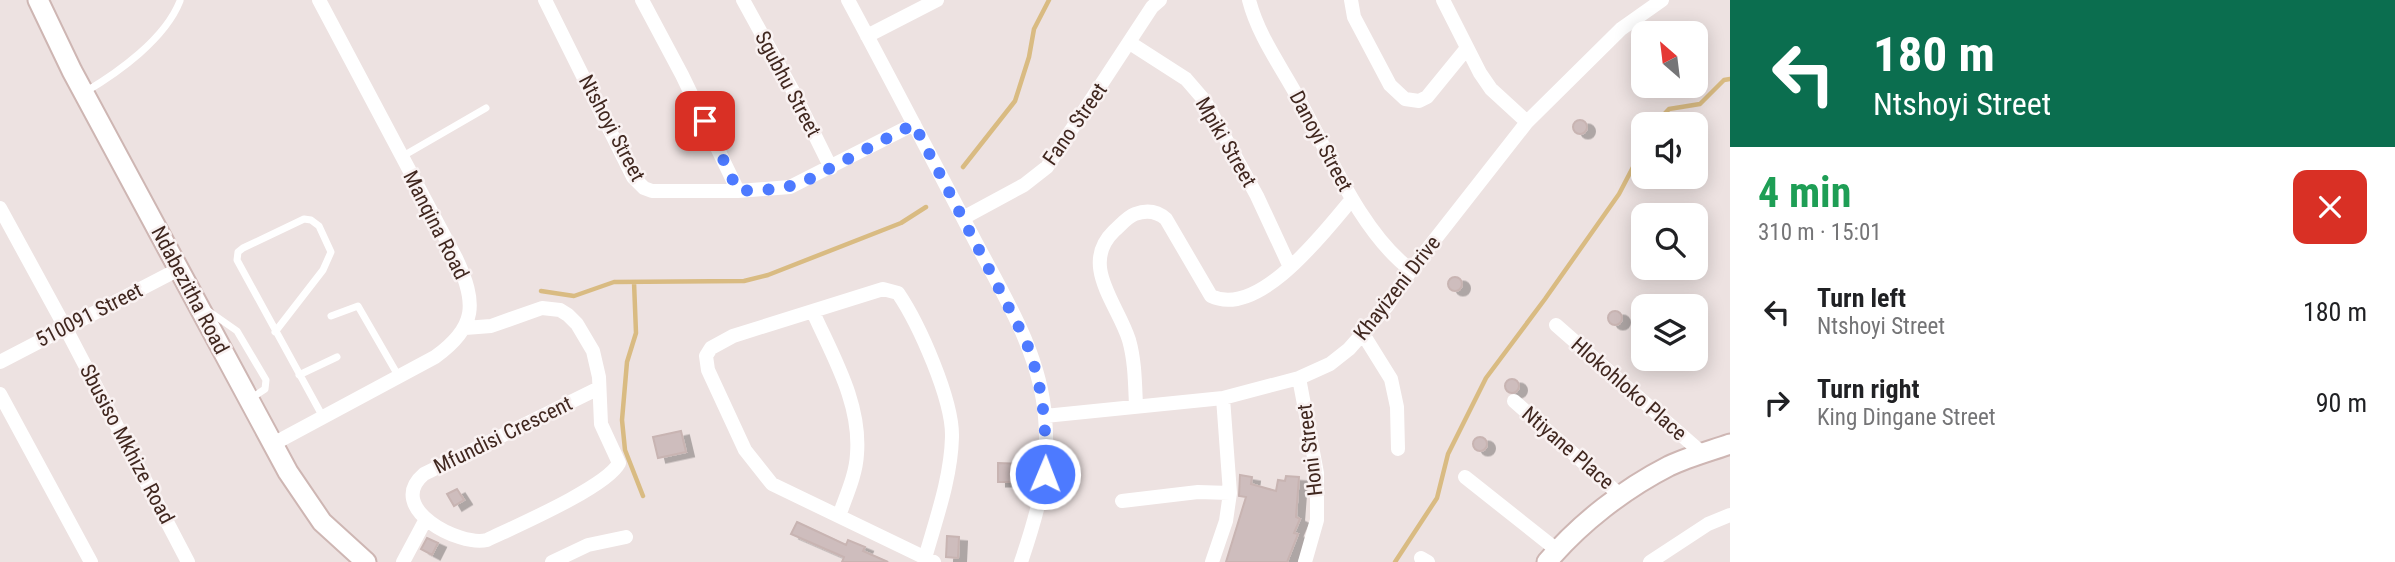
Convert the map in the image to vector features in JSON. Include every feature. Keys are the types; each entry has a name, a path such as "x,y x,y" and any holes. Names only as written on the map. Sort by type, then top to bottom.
{"street":[{"name":"Ndabezitha Road","path":"38,0 288,472 322,522 366,562"},
{"name":"Manqina Road","path":"319,0 466,280 471,306 465,328"},
{"name":"Ntshoyi Street","path":"545,0 638,183 652,191 738,191 790,187 914,124"},
{"path":"642,0 738,191"},
{"name":"Sgubhu Street","path":"743,0 831,168"},
{"path":"848,0 1025,339 1039,381 1045,416 1045,474 1040,503 1021,562"},
{"path":"867,36 937,0"},
{"name":"Fano Street","path":"963,218 1024,185 1047,167 1152,7 1160,0"},
{"name":"Danoyi Street","path":"1249,0 1259,30 1352,199 1395,259 1411,270"},
{"path":"1351,0 1354,17 1390,85 1405,99 1419,102 1427,97 1467,48"},
{"path":"1443,0 1491,89 1527,122"},
{"name":"Khayizeni Drive","path":"1045,416 1223,398 1299,378 1330,364 1363,334 1387,306 1411,270 1527,122 1620,29 1662,0"},
{"name":"Mpiki Street","path":"1130,43 1186,79 1205,101 1257,196 1290,267"},
{"path":"1136,405 1132,350 1098,268 1108,236 1126,219 1144,212 1160,214 1166,219 1205,289 1217,299 1234,300 1249,295 1307,253 1352,199"},
{"name":"Sbusiso Mkhize Road","path":"0,208 188,562"},
{"name":"510091 Street","path":"0,362 179,269"},
{"path":"891,290 898,293 912,317 937,376 951,425 949,465 930,560 839,516 786,492 764,476 735,432 705,362 711,348 733,335 867,294 891,290"},
{"name":"Mfundisi Crescent","path":"465,328 491,326 542,308 560,310 577,324 593,351 597,364 599,388 601,424 619,463 615,470 565,502 478,542 463,539 426,519 412,498 414,485 424,474 599,388"},
{"path":"813,312 855,411 858,454 839,516"},
{"name":"Hlokohloko Place","path":"1556,325 1702,453"},
{"path":"273,444 442,352 465,328"},
{"path":"1363,334 1391,379 1397,407 1398,449"},
{"name":"Honi Street","path":"1299,378 1317,473 1317,520 1305,562"},
{"path":"0,394 91,562"},
{"path":"1212,562 1226,521 1230,493 1223,398"},
{"name":"Ntiyane Place","path":"1514,401 1621,496"},
{"path":"1465,477 1552,556 1621,496 1670,466 1730,444"},
{"path":"1122,501 1198,492 1230,493"},
{"path":"1650,562 1709,524 1730,515"},
{"path":"403,562 426,519"},
{"path":"552,562 588,545 626,537"}],"lane":[{"path":"85,93 131,60 172,17 180,1"},
{"path":"402,156 486,108"},
{"path":"275,332 314,281 331,252 320,226 311,220 304,219 236,255 238,265 275,332 299,375 323,417"},
{"path":"331,316 358,306 399,377"},
{"path":"299,375 337,357"}],"building":[{"path":"1577,120 1583,120 1587,127 1583,134 1577,134 1573,130 1573,124"},
{"path":"1452,277 1458,277 1462,284 1458,291 1452,291 1448,287 1448,281"},
{"path":"1612,311 1618,311 1622,318 1618,325 1612,325 1608,321 1608,315"},
{"path":"1509,379 1515,379 1519,386 1515,393 1509,393 1505,389 1505,383"},
{"path":"681,431 686,452 658,458 653,437"},
{"path":"1477,437 1483,437 1487,444 1483,451 1477,451 1473,447 1473,441"},
{"path":"998,463 1022,464 1022,482 998,482"},
{"path":"1240,475 1252,477 1251,484 1276,491 1278,480 1285,481 1286,476 1299,477 1296,517 1300,519 1294,533 1298,534 1287,562 1226,562 1246,497 1239,496"},
{"path":"457,489 464,500 454,506 447,494"},
{"path":"797,522 846,545 848,540 865,547 863,551 888,562 842,562 844,557 791,534"},
{"path":"947,536 959,537 958,558 946,557"},
{"path":"427,538 438,543 432,555 421,549"}],"waterway":[{"path":"963,167 1015,101 1029,57 1034,29 1049,0"},
{"path":"1666,112 1669,109 1700,104 1724,80 1730,79"},
{"path":"1395,562 1437,498 1448,454 1486,378 1619,194 1631,171"},
{"path":"541,291 574,296 614,282 744,281 768,275 901,223 926,207"},
{"path":"634,282 636,333 627,362 622,420 625,450 643,496"}],"route":[{"path":"705,121 738,191 778,189 802,183 914,124 1034,360 1045,416 1045,474"}]}
